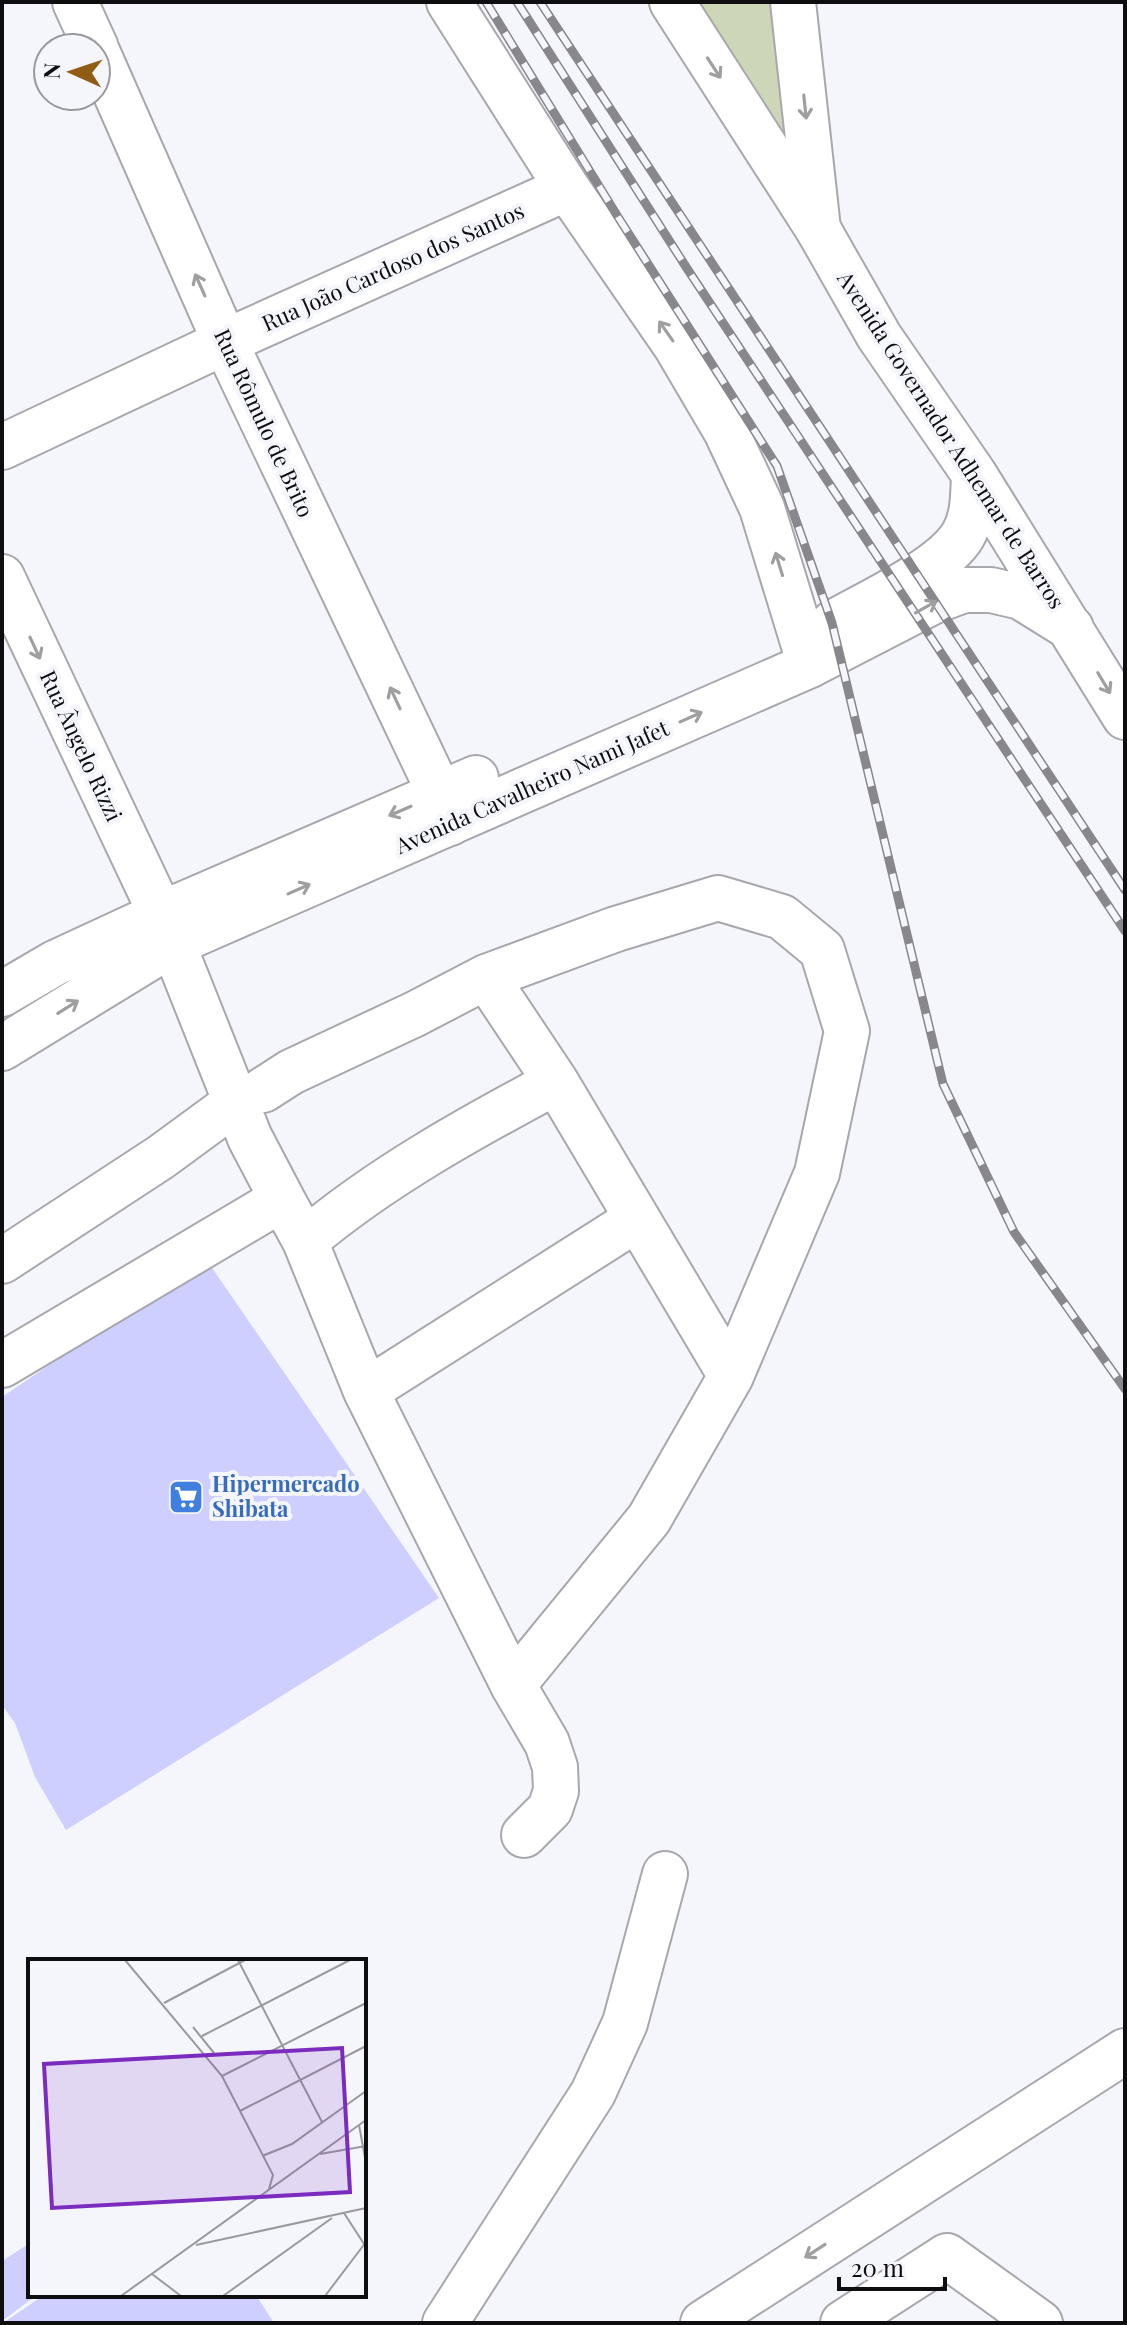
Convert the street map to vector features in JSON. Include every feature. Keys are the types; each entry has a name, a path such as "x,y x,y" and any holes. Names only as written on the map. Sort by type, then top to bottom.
{"street":[{"name":"Rua Rômulo de Brito","path":"75,2 89,32"},
{"path":"449,2 567,188 676,346 726,431 762,508 806,652"},
{"name":"Avenida Governador Adhemar de Barros","path":"672,2 818,229 879,336 974,474 1125,717"},
{"path":"793,2 818,229"},
{"name":"Rua Rômulo de Brito","path":"112,84 225,342 445,808"},
{"name":"Rua João Cardoso dos Santos","path":"2,447 225,342 567,188"},
{"name":"Avenida Cavalheiro Nami Jafet","path":"806,652 948,553 962,536 972,515 974,474"},
{"name":"Rua Ângelo Rizzi","path":"2,577 166,929 250,1096 250,1138 305,1241 366,1391 513,1685 547,1743 555,1767 556,1791 550,1809 524,1835"},
{"name":"Avenida Cavalheiro Nami Jafet","path":"2,994 55,963 166,929 806,652 964,590 991,590 1021,597 1071,628"},
{"path":"2,1261 250,1096 291,1072 377,1033 486,977 616,929 718,898 782,917 822,950 847,1031 817,1173 731,1376 649,1519 513,1685"},
{"name":"Avenida Cavalheiro Nami Jafet","path":"2,1048 166,929"},
{"path":"486,977 556,1082 731,1376"},
{"path":"305,1241 338,1213 483,1121 556,1082"},
{"path":"2,1365 282,1199"},
{"path":"366,1391 637,1219"},
{"path":"445,2323 593,2093 625,2023 665,1874"},
{"path":"703,2323 1125,2051"},
{"path":"843,2323 947,2256 1040,2323"}],"green space":[{"path":"699,2 778,2 788,138"}],"building":[{"name":"Hipermercado Shibata","path":"206,1259 439,1598 66,1830 35,1777 15,1723 2,1705 2,1397"},
{"path":"28,2244 28,2297 34,2297 2,2321 2,2261"},
{"path":"41,2297 257,2297 274,2323 3,2323"}],"railway":[{"path":"486,2 618,217 777,466 832,623 943,1084 1014,1232 1125,1389"},
{"path":"517,2 688,270 1125,931"},
{"path":"540,2 1125,890"}],"place":[{"name":"Hipermercado Shibata","path":"186,1497"}]}
